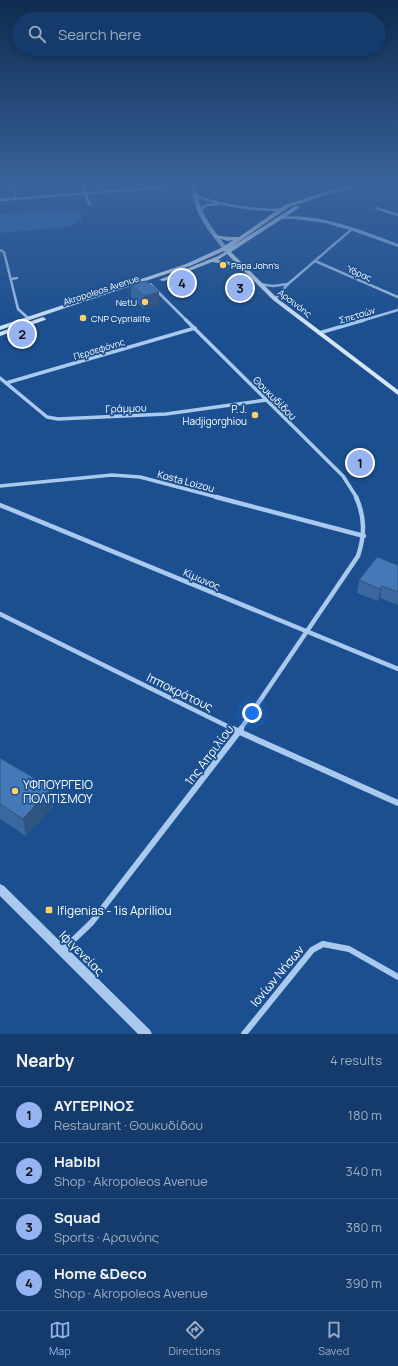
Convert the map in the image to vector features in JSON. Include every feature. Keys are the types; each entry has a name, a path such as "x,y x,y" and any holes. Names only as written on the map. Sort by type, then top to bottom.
{"main road":[{"path":"227,250 247,233"},
{"path":"227,250 255,233"},
{"path":"216,236 228,239 240,238"},
{"name":"Akropoleos Avenue","path":"0,334 150,284 210,262 227,250"},
{"name":"Akropoleos Avenue","path":"0,328 188,265 227,250"},
{"name":"Αρσινόης","path":"227,250 275,299 398,392"},
{"path":"210,262 225,262 243,267"}],"street":[{"name":"Αρσινόης","path":"214,233 227,250"},
{"path":"275,299 288,284 347,233"},
{"path":"364,233 398,246"},
{"path":"0,250 4,252 18,309 28,318"},
{"name":"Ύδρας","path":"315,261 398,297"},
{"path":"11,279 17,278"},
{"name":"Θουκυδίδου","path":"150,284 343,476 351,487 362,511 364,518 364,536"},
{"path":"259,284 273,286 288,284"},
{"name":"Σπετσών","path":"319,333 398,310"},
{"name":"Περσεφόνης","path":"6,384 195,328"},
{"name":"Γράμμου","path":"0,378 47,417 58,419 166,414 266,400"},
{"name":"Kosta Loizou","path":"0,486 126,475 140,477 364,536"},
{"name":"Κίμωνος","path":"0,505 398,669"},
{"name":"1ης Απριλίου","path":"62,952 92,922 239,732 358,556 364,536"},
{"name":"Ιπποκράτους","path":"0,614 239,732 398,803"},
{"name":"Ιφιγενείας","path":"0,889 146,1034"},
{"name":"Ιονίων Νήσων","path":"244,1034 312,950 323,944 349,949 398,977"}],"building":[{"path":"146,281 159,292 144,296 131,284"},
{"path":"377,557 398,565 398,592 382,586 380,589 359,580"},
{"path":"0,758 51,788 23,819 0,804"}],"place":[{"name":"Papa John's","path":"223,265"},
{"name":"Home &Deco","path":"182,283"},
{"name":"Squad","path":"240,288"},
{"name":"NetU","path":"145,302"},
{"name":"CNP Cyprialife","path":"83,318"},
{"name":"Habibi","path":"22,334"},
{"name":"P. J. Hadjigorghiou","path":"255,415"},
{"name":"ΑΥΓΕΡΙΝΟΣ","path":"360,463"},
{"name":"ΥΦΠΟΥΡΓΕΙΟ ΠΟΛΙΤΙΣΜΟΥ","path":"15,791"},
{"name":"Ifigenias - 1is Apriliou","path":"49,910"}]}
